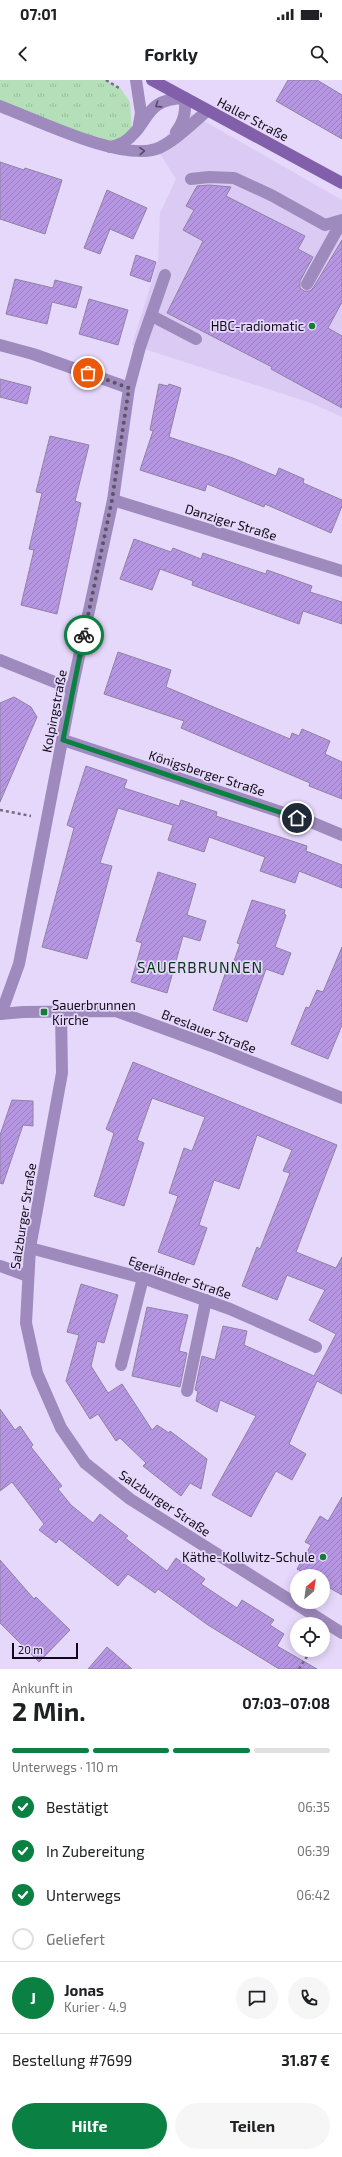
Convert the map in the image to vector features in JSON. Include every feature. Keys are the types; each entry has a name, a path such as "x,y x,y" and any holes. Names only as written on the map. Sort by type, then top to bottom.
{"main road":[{"name":"Haller Straße","path":"152,80 342,183"}],"street":[{"path":"136,80 142,113 139,125"},
{"path":"110,147 124,142 152,109 162,102 172,98 185,98 186,111 182,123 171,140"},
{"path":"0,106 110,147 140,152 157,149 208,111"},
{"path":"191,179 209,177 234,178 271,195 325,225 342,221"},
{"path":"307,284 342,221"},
{"name":"Kolpingstraße","path":"0,1014 19,964 72,689 112,500 129,388 165,275"},
{"path":"152,316 196,339"},
{"path":"0,345 33,354 129,388"},
{"name":"Danziger Straße","path":"112,500 342,571"},
{"path":"0,660 72,689"},
{"name":"Königsberger Straße","path":"63,740 311,822 342,835"},
{"name":"Breslauer Straße","path":"0,1014 23,1012 61,1013 116,1011 212,1046 342,1098"},
{"name":"Salzburger Straße","path":"61,1013 62,1073 30,1248 26,1323 38,1373 61,1428 85,1463 130,1499 342,1633"},
{"name":"Egerländer Straße","path":"30,1248 143,1278 206,1300 316,1347"},
{"path":"0,1266 28,1276"},
{"path":"121,1364 143,1278"},
{"path":"187,1391 206,1300"}],"path":[{"path":"0,810 48,819"},
{"path":"299,1669 307,1657"}],"shaded area":[{"path":"185,110 342,200 342,417 311,403 132,345 158,261 160,213 176,179 157,149"}],"green space":[{"path":"0,80 106,80 121,89 130,102 132,135 110,147 0,106"}],"building":[{"path":"288,80 317,80 342,95 342,139 276,101"},
{"path":"0,162 24,170 25,168 62,180 45,234 0,219"},
{"path":"209,185 231,187 226,196 305,236 298,249 313,257 300,281 300,288 304,291 310,291 313,288 342,240 342,302 328,328 342,336 342,408 271,369 272,367 167,313 203,241 183,230 194,210 186,206 197,186"},
{"path":"107,190 147,208 133,239 110,229 100,254 84,248"},
{"path":"136,255 156,262 150,282 130,275"},
{"path":"15,279 53,288 55,280 82,287 76,308 52,302 47,324 6,314"},
{"path":"89,299 128,310 118,345 79,334"},
{"path":"0,379 31,387 27,404 0,397"},
{"path":"159,384 168,386 169,384 181,388 169,437 233,458 276,476 279,468 304,479 303,483 342,500 342,506 331,533 265,504 264,507 207,484 205,491 140,470 153,431 150,430"},
{"path":"50,436 89,445 75,501 81,503 57,614 21,605 34,550 29,549 42,493 36,492"},
{"path":"134,539 171,552 173,548 201,559 203,553 266,574 267,570 312,586 310,592 342,602 342,624 303,611 299,624 192,585 193,581 160,569 152,590 120,579"},
{"path":"118,652 171,670 166,687 290,739 292,733 299,736 302,729 330,741 325,754 342,762 342,799 309,786 310,783 181,728 184,721 104,694"},
{"path":"14,697 31,707 37,717 0,802 0,703"},
{"path":"86,766 127,780 124,788 179,806 181,800 217,812 216,816 307,846 306,851 342,865 342,888 299,871 295,883 260,871 265,857 209,837 204,852 168,840 173,825 118,808 100,863 112,866 87,959 42,947 74,828 67,825"},
{"path":"158,872 196,884 187,915 206,921 200,941 183,936 167,993 131,982 142,943 136,941"},
{"path":"252,900 285,910 284,914 286,915 275,947 291,953 283,975 266,969 247,1022 213,1010 225,974 229,975 240,944 237,943"},
{"path":"342,947 342,1025 328,1059 291,1044 306,1007 309,1008 317,990 323,992"},
{"path":"133,1062 337,1145 296,1252 336,1268 342,1257 342,1394 317,1381 289,1444 306,1454 292,1480 276,1471 251,1517 212,1495 256,1416 220,1400 217,1412 196,1401 198,1391 195,1390 202,1356 215,1360 223,1326 247,1331 244,1345 314,1376 336,1334 309,1320 325,1290 287,1275 277,1300 242,1286 257,1247 260,1249 290,1173 283,1171 292,1150 257,1135 239,1189 214,1180 199,1225 207,1228 194,1265 158,1252 178,1196 169,1193 184,1148 192,1151 205,1117 152,1098 137,1140 144,1143 124,1206 94,1196 114,1133 106,1129"},
{"path":"12,1100 33,1101 33,1126 23,1125 3,1184 0,1183 0,1135"},
{"path":"81,1284 118,1295 104,1343 97,1341 91,1366 108,1393 122,1384 152,1430 157,1425 169,1433 170,1431 207,1459 201,1489 190,1483 181,1496 143,1466 146,1463 120,1438 116,1441 98,1414 90,1419 66,1381 79,1335 67,1332"},
{"path":"147,1307 188,1315 179,1351 187,1353 180,1387 132,1376"},
{"path":"0,1409 15,1430 20,1426 33,1445 31,1447 62,1486 58,1489 71,1505 93,1523 100,1514 128,1536 125,1538 167,1571 176,1558 205,1579 201,1584 237,1608 242,1600 274,1620 270,1625 284,1634 277,1646 290,1653 290,1657 296,1657 317,1669 279,1669 208,1625 158,1589 155,1593 128,1574 118,1586 59,1539 56,1543 39,1530 44,1524 12,1482 0,1491"},
{"name":"Käthe-Kollwitz-Schule","path":"342,1497 342,1595 330,1588 330,1569 297,1569 311,1545 305,1542 320,1516 328,1521"},
{"path":"0,1560 34,1599 36,1597 70,1630 39,1662 0,1623"},
{"path":"107,1647 132,1669 88,1669"}],"way so far":[{"path":"84,635 112,500 129,388 88,373"}],"place":[{"name":"HBC-radiomatic","path":"312,326"},
{"name":"Sauerbrunnen Kirche","path":"44,1012"},
{"name":"Käthe-Kollwitz-Schule","path":"323,1557"}],"district":[{"name":"SAUERBRUNNEN","path":"200,967"}],"route":[{"path":"84,635 63,740 297,818"}]}
